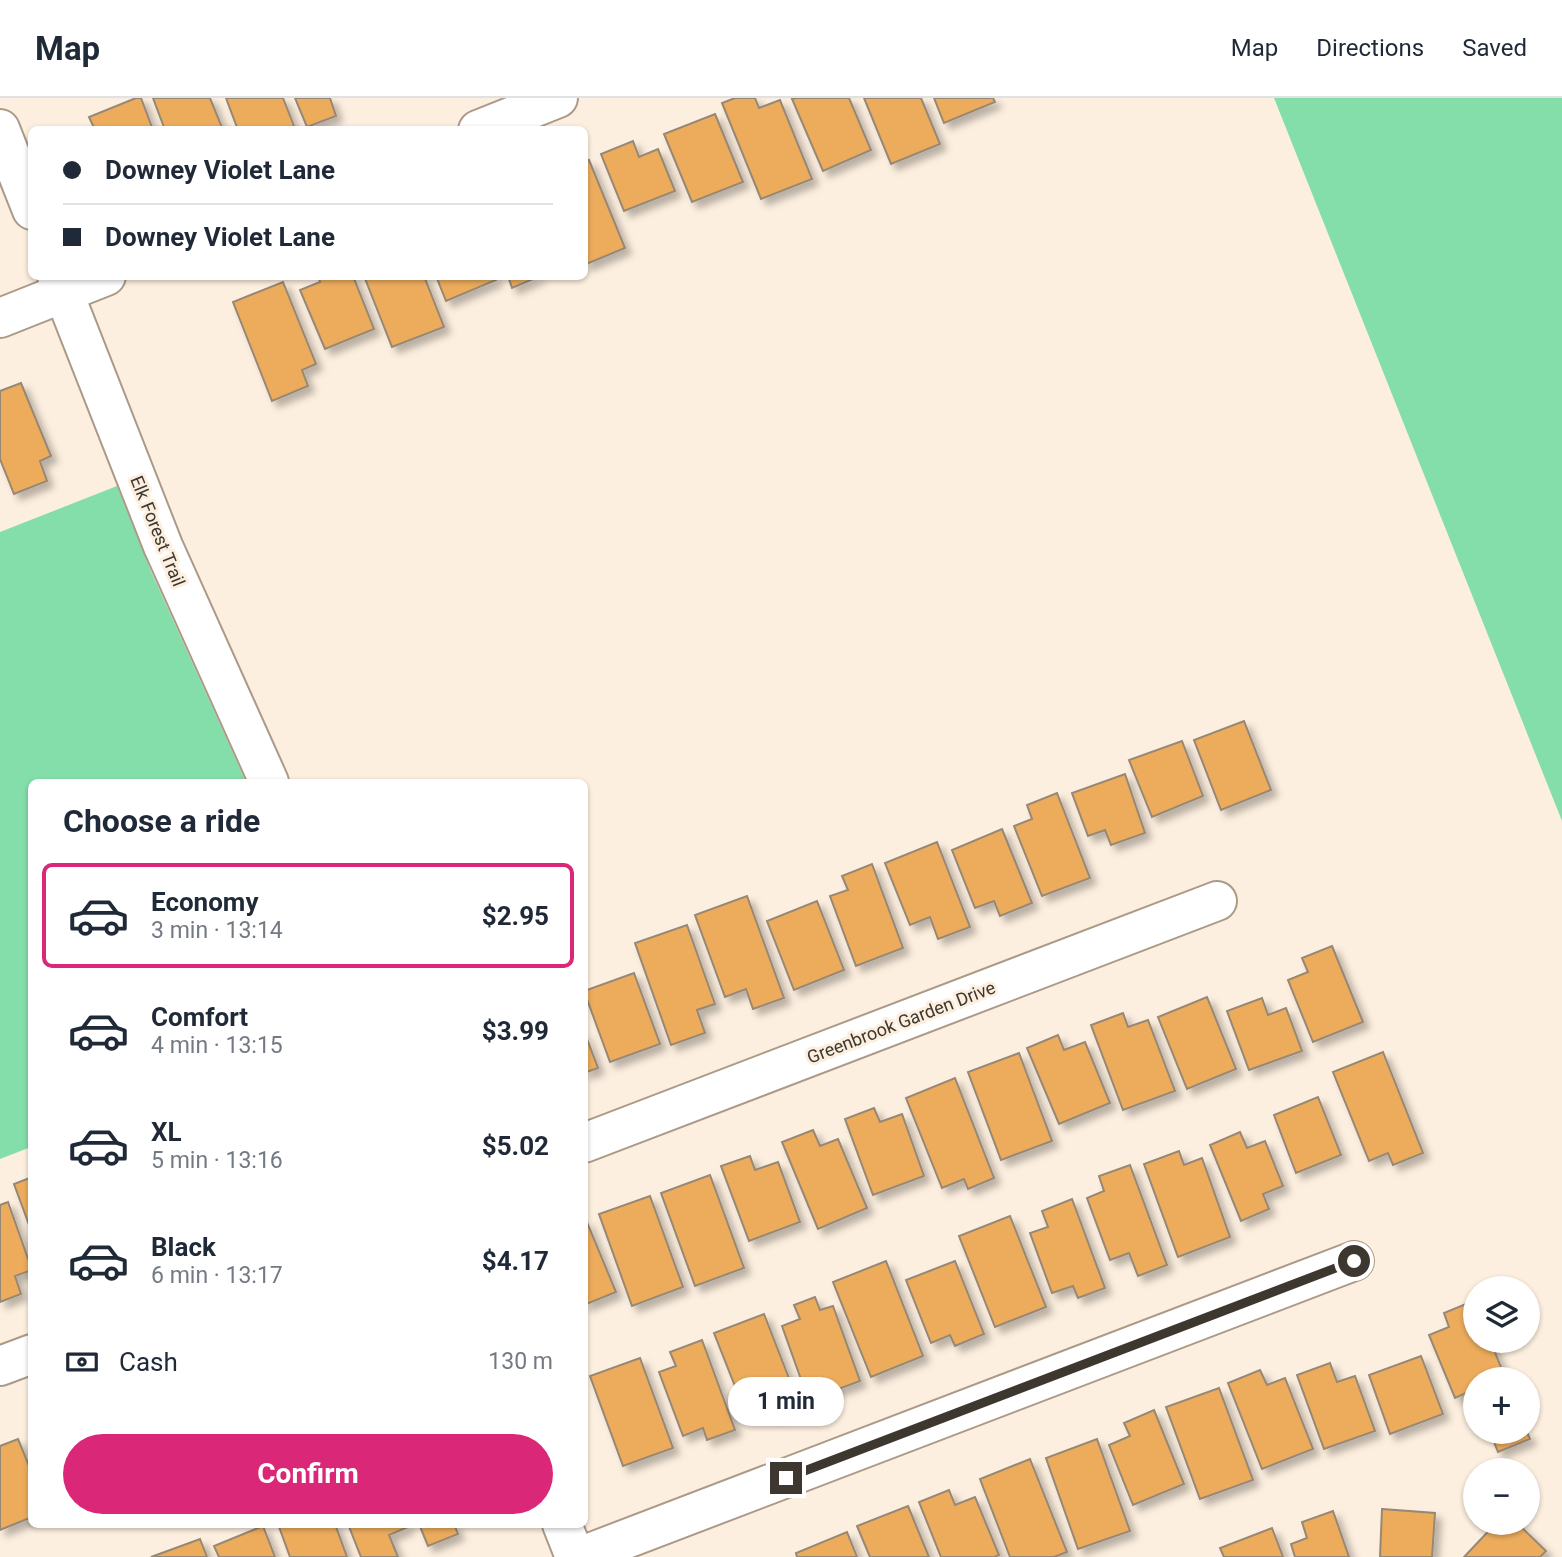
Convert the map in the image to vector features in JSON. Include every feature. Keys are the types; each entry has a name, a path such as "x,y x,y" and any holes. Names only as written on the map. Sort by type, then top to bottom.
{"street":[{"path":"488,126 558,98"},
{"path":"0,129 28,201"},
{"path":"0,318 60,285 86,280"},
{"name":"Elk Forest Trail","path":"60,285 163,546 268,779"},
{"name":"Greenbrook Garden Drive","path":"588,1141 1217,901"},
{"path":"564,1528 577,1557 1354,1261"},
{"path":"0,1366 28,1356"}],"green space":[{"path":"1274,98 1562,98 1562,821"},
{"path":"117,486 150,569 245,779 28,779 28,1148 0,1159 0,532"}],"building":[{"path":"141,98 152,126 93,126 89,117"},
{"path":"153,98 210,98 221,126 164,126"},
{"path":"226,98 283,98 294,126 236,126"},
{"path":"295,98 330,98 336,116 307,126"},
{"path":"735,98 755,98 759,108 780,100 812,179 761,199 722,103"},
{"path":"849,98 871,150 823,171 792,99"},
{"path":"864,98 921,98 940,144 891,164"},
{"path":"934,98 993,98 995,102 944,123"},
{"path":"715,114 743,182 692,202 664,134"},
{"path":"633,141 639,157 658,149 675,191 624,211 601,154"},
{"path":"588,160 625,248 588,263"},
{"path":"319,280 355,280 374,329 325,349 300,290"},
{"path":"366,280 426,280 444,327 392,347"},
{"path":"438,280 496,280 446,301"},
{"path":"509,280 531,280 512,288"},
{"path":"283,282 316,364 302,370 308,386 272,401 233,302"},
{"path":"21,383 51,456 40,461 47,481 14,494 0,459 0,391"},
{"path":"1244,721 1271,790 1221,810 1194,740"},
{"path":"1182,741 1203,796 1152,817 1129,760"},
{"path":"1125,774 1145,833 1111,845 1105,830 1088,836 1072,793"},
{"path":"1057,793 1090,878 1042,896 1014,826 1032,819 1027,805"},
{"path":"1002,829 1032,903 1000,916 994,901 975,908 952,850"},
{"path":"937,842 970,927 938,939 930,917 910,925 885,863"},
{"path":"872,864 903,948 856,966 830,896 848,890 842,876"},
{"path":"747,896 784,998 753,1009 746,989 725,997 695,915"},
{"path":"817,901 844,970 794,990 767,921"},
{"path":"687,925 715,1004 697,1010 705,1033 671,1045 635,943"},
{"path":"1332,946 1363,1022 1313,1042 1288,980 1308,972 1302,958"},
{"path":"634,973 660,1044 610,1062 588,1002 588,990"},
{"path":"1207,997 1236,1069 1187,1089 1158,1017"},
{"path":"1262,998 1268,1015 1286,1008 1302,1051 1249,1070 1227,1011"},
{"path":"1123,1013 1128,1027 1148,1020 1175,1091 1123,1110 1091,1025"},
{"path":"1058,1035 1064,1050 1085,1042 1110,1103 1059,1124 1027,1048"},
{"path":"588,1042 598,1068 588,1072"},
{"path":"1383,1052 1423,1153 1393,1165 1388,1153 1369,1161 1333,1072"},
{"path":"1019,1053 1052,1141 1001,1160 968,1072"},
{"path":"955,1078 994,1178 968,1189 964,1179 942,1188 906,1098"},
{"path":"1318,1097 1341,1155 1296,1173 1274,1115"},
{"path":"874,1108 880,1122 902,1114 924,1176 873,1195 845,1119"},
{"path":"813,1130 820,1146 838,1139 867,1208 818,1229 782,1142"},
{"path":"1240,1132 1247,1148 1265,1141 1283,1186 1263,1194 1269,1209 1241,1221 1210,1145"},
{"path":"1179,1151 1184,1165 1202,1158 1230,1237 1178,1257 1144,1164"},
{"path":"750,1156 755,1170 778,1162 800,1222 749,1241 721,1166"},
{"path":"1130,1165 1167,1265 1138,1276 1129,1253 1110,1260 1087,1198 1104,1191 1099,1176"},
{"path":"710,1175 744,1268 695,1286 661,1193"},
{"path":"28,1179 28,1222 14,1184"},
{"path":"650,1196 683,1287 632,1306 599,1214"},
{"path":"1072,1199 1105,1288 1078,1298 1073,1286 1052,1293 1030,1233 1048,1227 1042,1211"},
{"path":"8,1202 28,1259 28,1271 15,1276 21,1294 0,1302 0,1205"},
{"path":"1010,1216 1046,1307 995,1327 959,1236"},
{"path":"588,1225 616,1292 588,1303"},
{"path":"886,1261 923,1356 871,1377 833,1282"},
{"path":"955,1261 984,1334 955,1346 950,1335 931,1343 906,1280"},
{"path":"815,1297 820,1310 833,1306 860,1381 828,1393 823,1378 803,1385 782,1326 800,1319 794,1305"},
{"path":"1463,1305 1463,1353 1495,1353 1501,1367 1463,1367 1463,1394 1455,1398 1429,1335 1449,1327 1444,1313"},
{"path":"764,1314 799,1404 769,1416 766,1406 746,1414 714,1333"},
{"path":"702,1340 735,1430 707,1440 703,1428 683,1436 659,1372 676,1366 670,1352"},
{"path":"1421,1356 1443,1414 1390,1434 1369,1375"},
{"path":"640,1358 673,1448 623,1466 590,1376"},
{"path":"1330,1363 1337,1382 1355,1376 1375,1431 1324,1449 1297,1375"},
{"path":"1260,1370 1267,1385 1285,1378 1313,1449 1262,1469 1228,1383"},
{"path":"1219,1388 1253,1480 1200,1499 1166,1407"},
{"path":"1154,1410 1184,1484 1133,1505 1109,1445 1130,1436 1124,1423"},
{"path":"18,1439 28,1463 28,1519 0,1530 0,1446"},
{"path":"1097,1439 1130,1531 1078,1549 1046,1458"},
{"path":"1495,1444 1518,1444 1498,1452"},
{"path":"1030,1459 1067,1552 1054,1557 1010,1557 980,1479"},
{"path":"949,1490 955,1505 975,1497 999,1555 941,1557 919,1502"},
{"path":"908,1506 929,1557 870,1557 857,1526"},
{"path":"1382,1509 1435,1513 1432,1557 1380,1557"},
{"path":"1333,1511 1349,1557 1295,1557 1291,1544 1307,1538 1302,1522"},
{"path":"264,1528 275,1557 219,1557 214,1546"},
{"path":"279,1528 336,1528 347,1557 290,1557"},
{"path":"350,1528 406,1528 389,1535 398,1557 361,1557"},
{"path":"421,1528 456,1528 458,1534 428,1546"},
{"path":"1272,1528 1283,1557 1224,1557 1220,1548"},
{"path":"847,1532 857,1557 797,1557 796,1553"},
{"path":"1485,1535 1529,1535 1546,1551 1540,1557 1464,1557"},
{"path":"200,1539 207,1557 151,1557"}],"route":[{"path":"786,1478 1354,1261"}]}
